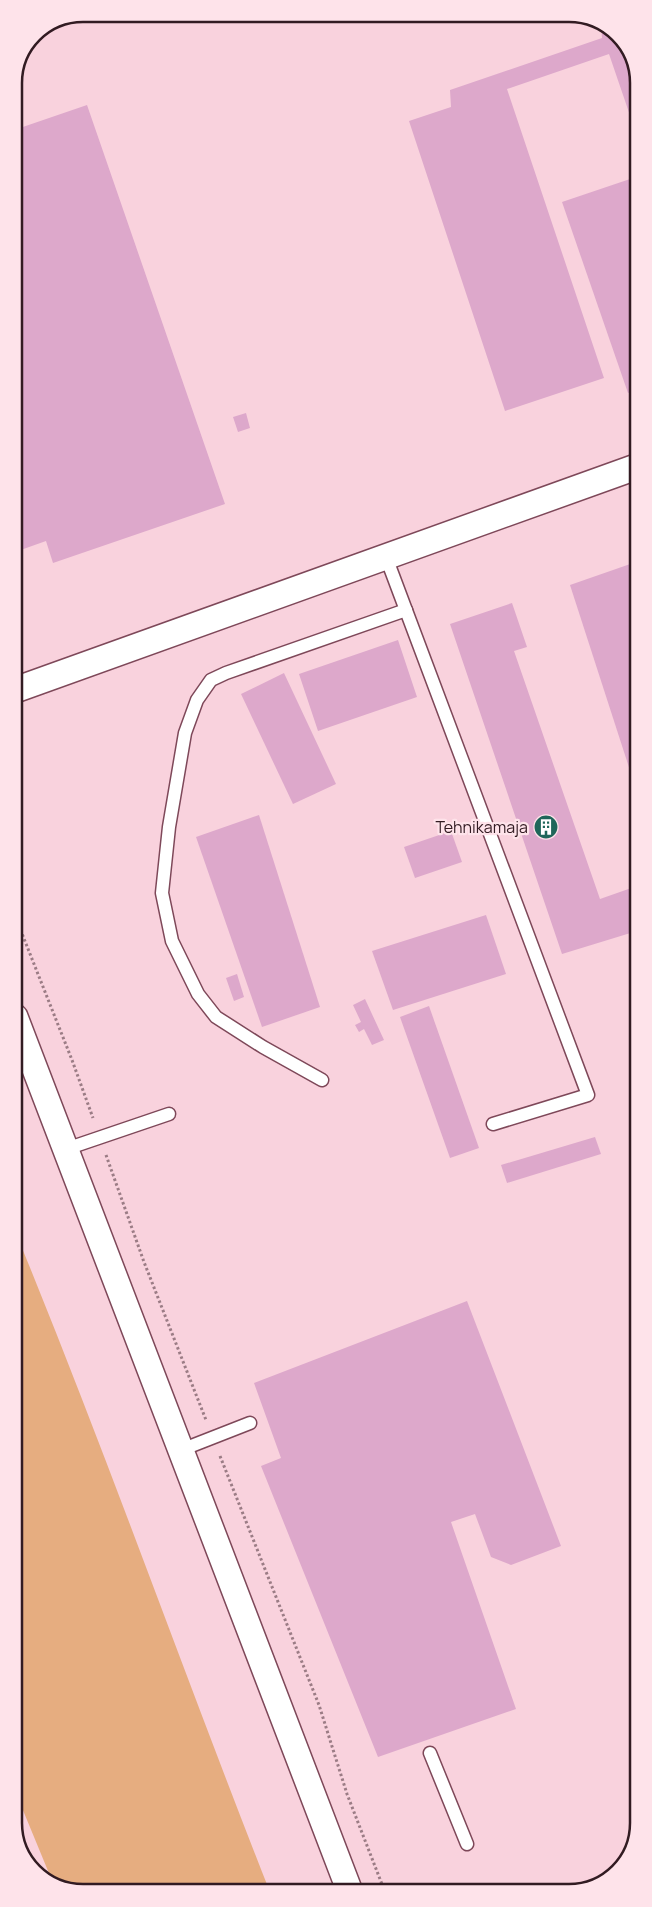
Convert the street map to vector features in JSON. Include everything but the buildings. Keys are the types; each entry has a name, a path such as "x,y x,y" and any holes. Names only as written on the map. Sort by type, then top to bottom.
{"street":[{"path":"22,687 630,469"},
{"path":"22,1035 347,1884"}],"lane":[{"path":"386,557 588,1095 494,1124"},
{"path":"322,1080 263,1047 216,1017 198,994 172,941 162,893 169,827 185,733 197,700 212,680 234,670 406,610"},
{"path":"66,1149 169,1114"},
{"path":"181,1450 250,1423"},
{"path":"430,1753 468,1844"}],"path":[{"path":"22,934 72,1060 144,1262 319,1705 347,1794 382,1884"}],"shaded area":[{"path":"22,1248 81,1395 267,1884 79,1884 64,1881 49,1874 22,1808"}],"place":[{"name":"Tehnikamaja","path":"546,827"}]}
